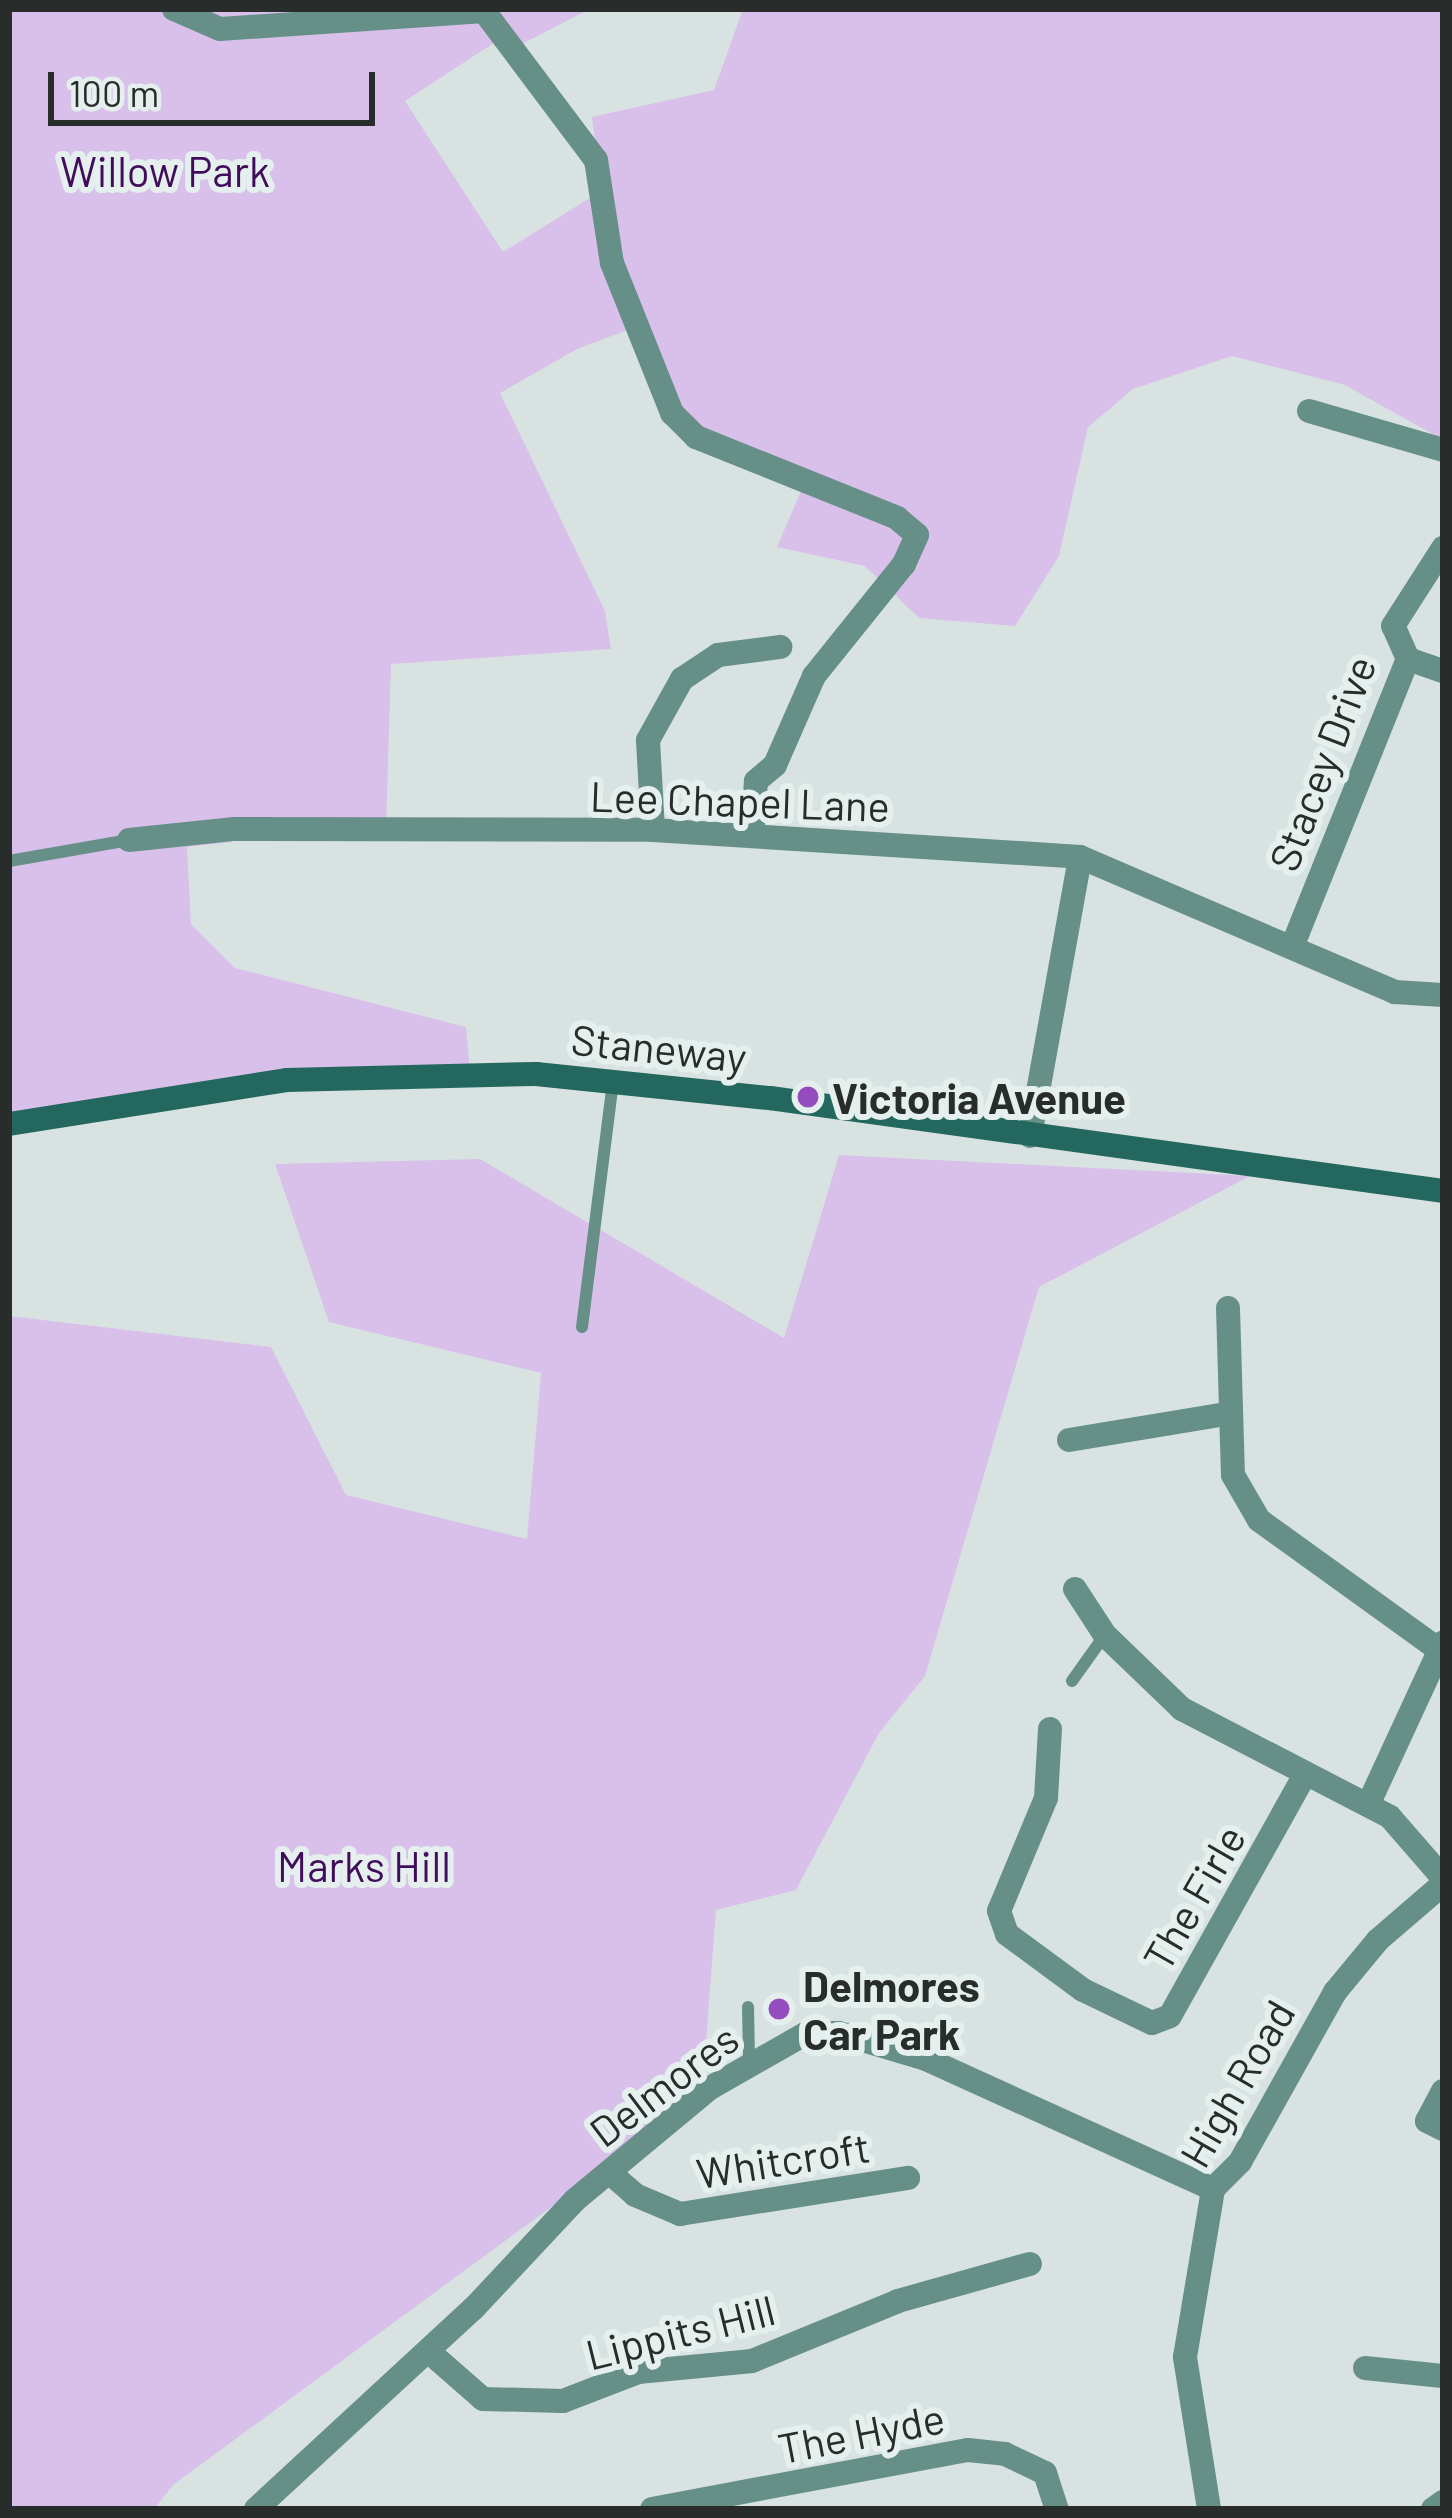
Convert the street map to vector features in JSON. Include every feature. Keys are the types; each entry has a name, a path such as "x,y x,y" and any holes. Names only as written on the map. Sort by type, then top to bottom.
{"main road":[{"name":"Staneway","path":"9,1124 349,1075 613,1080 1443,1191"}],"street":[{"path":"175,9 220,28 484,11 596,160 612,263 672,413 696,437 897,518 917,536 904,564 814,676 775,765 756,781 752,835"},
{"path":"1309,410 1443,451"},
{"name":"Stacey Drive","path":"1292,947 1408,659 1393,626 1443,548"},
{"path":"653,830 648,740 682,679 718,655 780,646"},
{"path":"1408,659 1443,671"},
{"name":"Lee Chapel Lane","path":"129,840 234,829 653,830 1080,857 1395,992 1443,995"},
{"path":"1030,1136 1080,857"},
{"path":"1228,1308 1226,1414 1233,1474 1259,1520 1441,1646 1368,1805"},
{"path":"1069,1440 1226,1414"},
{"path":"1075,1588 1105,1635 1181,1709 1368,1805 1419,1841 1443,1881"},
{"name":"The Firle","path":"1051,1729 1046,1798 999,1911 1039,1963 1152,2023 1170,2015 1305,1774"},
{"name":"High Road","path":"1209,2509 1185,2357 1213,2189 1240,2162 1335,1992 1393,1925 1443,1881"},
{"name":"Delmores","path":"256,2509 610,2173 749,2061 807,2032 868,2040 1213,2189"},
{"path":"1443,2091 1427,2121 1443,2129"},
{"name":"Whitcroft","path":"610,2173 635,2195 680,2214 908,2178"},
{"name":"Lippits Hill","path":"428,2350 483,2399 563,2401 638,2372 752,2361 898,2301 1030,2264"},
{"path":"1365,2368 1443,2376"},
{"name":"The Hyde","path":"652,2509 968,2450 1005,2454 1045,2473 1057,2509"},
{"path":"1432,2509 1443,2502"}],"lane":[{"name":"Lee Chapel Lane","path":"9,861 129,840"},
{"path":"582,1327 613,1080"},
{"path":"1072,1681 1105,1635"},
{"path":"748,2007 749,2061"}],"green space":[{"name":"Willow Park","path":"9,9 590,9 508,51 500,39 405,101 503,252 601,191 592,117 714,90 743,9 1443,9 1443,440 1345,385 1232,356 1133,389 1088,427 1059,556 1015,626 919,618 865,566 777,547 805,482 696,437 633,328 577,349 500,393 605,611 611,649 391,664 386,828 234,830 232,842 187,847 191,924 235,968 466,1027 470,1072 409,1073 9,1124"},
{"name":"Marks Hill","path":"839,1155 1250,1176 1039,1287 925,1676 879,1733 796,1890 716,1910 702,2096 173,2485 154,2509 9,2509 9,1316 271,1347 346,1495 527,1539 541,1373 329,1322 275,1164 480,1159 784,1338"}],"place":[{"name":"Victoria Avenue","path":"808,1097"},
{"name":"Delmores Car Park","path":"779,2009"}]}
